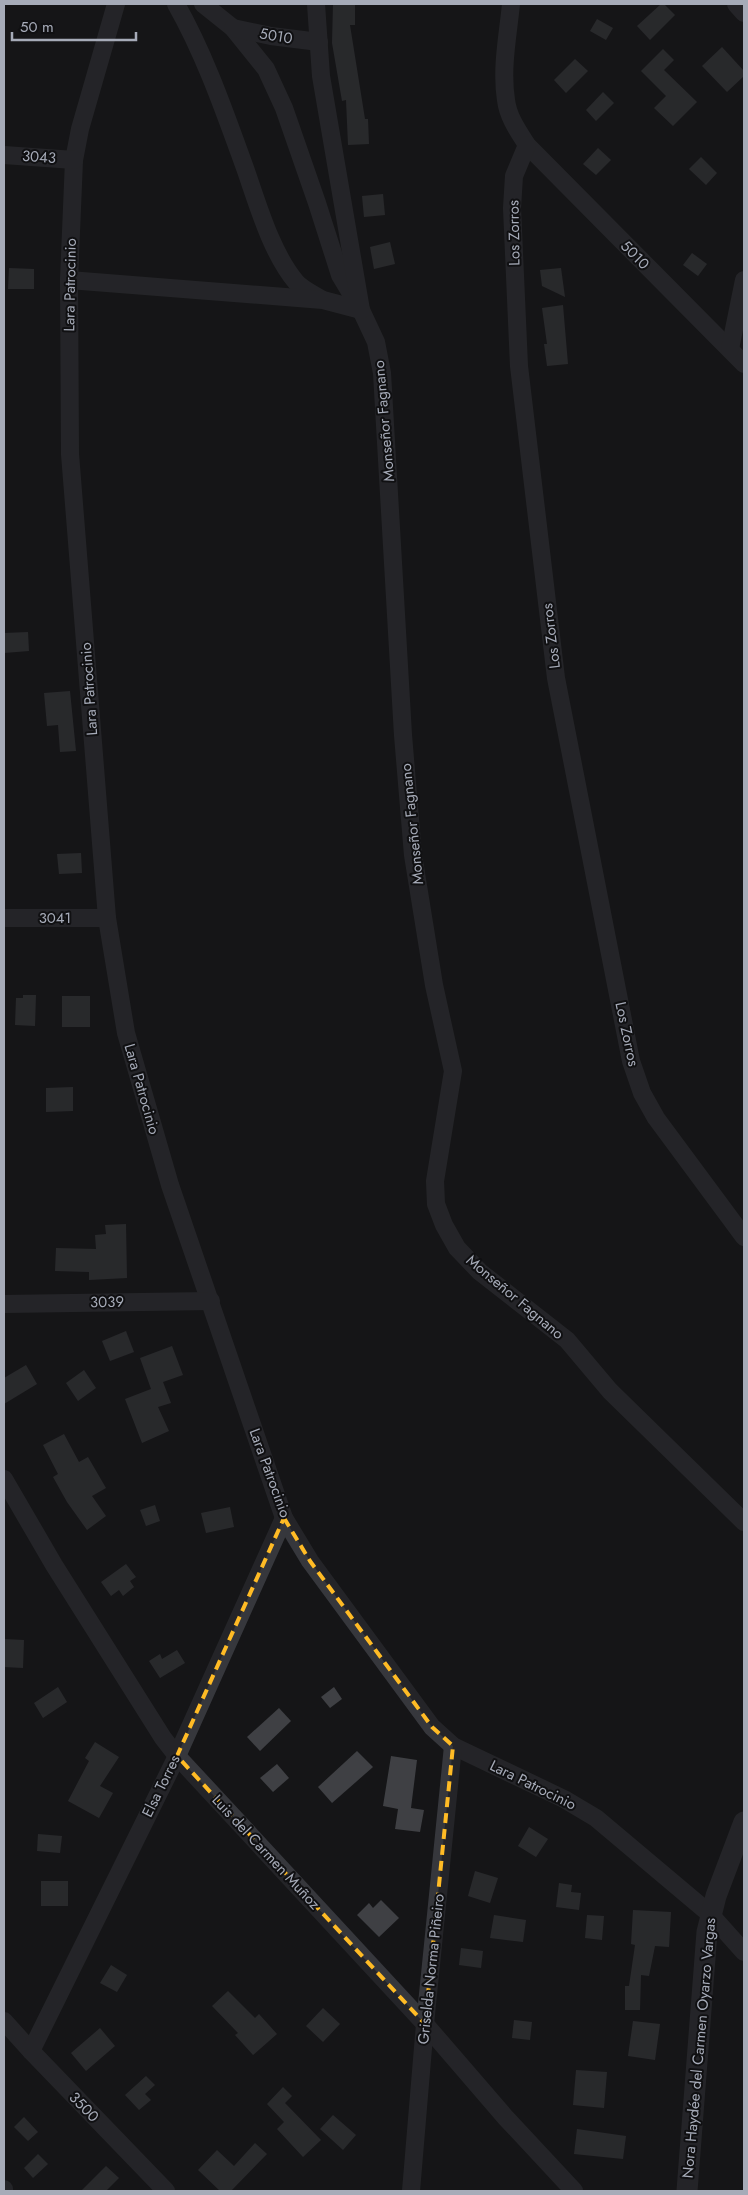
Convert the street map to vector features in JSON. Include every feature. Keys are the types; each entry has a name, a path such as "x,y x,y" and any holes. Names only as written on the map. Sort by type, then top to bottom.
{"street":[{"name":"Lara Patrocinio","path":"116,4 84,111 74,160 69,280 70,454 106,918 126,1033 170,1185 284,1518 310,1561 432,1727 453,1746 564,1799 596,1818 710,1914 744,1952"},
{"path":"176,4 193,36 226,116 263,219 288,270 298,284 323,300"},
{"path":"203,4 233,28"},
{"path":"69,280 323,300 361,310 321,76 316,4"},
{"path":"511,4 504,70 506,101 513,123 527,146"},
{"path":"736,4 744,13"},
{"name":"5010","path":"233,28 271,36 319,42"},
{"name":"Monseñor Fagnano","path":"233,28 266,70 284,108 318,203 340,275 361,310 376,342 385,399 402,725 413,855 434,985 452,1071 435,1181 436,1204 444,1225 457,1248 480,1272 566,1340 610,1391 744,1522"},
{"name":"5010","path":"527,146 744,364"},
{"name":"Los Zorros","path":"527,146 514,176 512,208 519,366 556,678 631,1061 642,1093 656,1118 744,1237"},
{"name":"3043","path":"4,155 74,160"},
{"path":"730,349 744,280"},
{"name":"3041","path":"4,918 106,918"},
{"name":"3039","path":"4,1304 211,1301"},
{"name":"Luis del Carmen Muñoz","path":"4,1479 60,1574 163,1738 177,1756 425,2024 506,2118 574,2191"},
{"name":"Elsa Torres","path":"31,2051 177,1756 284,1518"},
{"name":"Griselda Norma Piñeiro","path":"412,2191 425,2024 453,1746"},
{"name":"Nora Haydée del Carmen Oyarzo Vargas","path":"687,2191 706,1932 710,1914 744,1822"},
{"name":"3500","path":"4,2021 166,2191"}],"highlighted area":[{"path":"284,1518 310,1561 432,1727 453,1746 425,2024 177,1756"}],"building":[{"path":"333,4 355,4 355,25 350,25 365,119 368,119 369,144 348,145 346,100 342,101 332,43"},
{"path":"661,4 664,4 675,15 650,40 637,26"},
{"path":"597,19 613,28 606,40 590,31"},
{"path":"722,47 744,71 744,76 727,92 702,66"},
{"path":"663,49 674,60 664,70 697,102 673,126 654,108 666,96 641,71"},
{"path":"575,59 588,71 566,93 554,80"},
{"path":"603,92 614,103 596,121 586,110"},
{"path":"598,148 611,160 596,175 583,164"},
{"path":"701,157 717,173 706,185 689,169"},
{"path":"383,194 385,215 364,217 362,196"},
{"path":"390,242 395,264 374,269 370,247"},
{"path":"692,253 707,264 698,276 683,265"},
{"path":"9,268 34,269 34,289 8,289"},
{"path":"561,268 565,297 542,286 540,270"},
{"path":"563,305 568,364 547,366 544,344 547,344 542,308"},
{"path":"28,632 29,651 4,653 4,633"},
{"path":"70,691 76,751 60,752 58,725 47,726 44,693"},
{"path":"81,853 82,873 59,874 57,854"},
{"path":"23,995 36,995 35,1026 15,1025 16,998 23,998"},
{"path":"62,996 90,996 90,1027 62,1027"},
{"path":"73,1087 73,1111 46,1112 46,1088"},
{"path":"126,1224 127,1278 89,1280 89,1272 55,1271 56,1248 96,1249 95,1235 106,1234 105,1225"},
{"path":"126,1331 134,1352 110,1361 102,1341"},
{"path":"172,1346 183,1375 163,1382 171,1403 158,1407 169,1431 142,1443 125,1399 151,1389 140,1358"},
{"path":"26,1365 37,1384 4,1404 4,1378"},
{"path":"84,1370 96,1388 78,1401 66,1383"},
{"path":"64,1434 79,1462 88,1457 106,1488 92,1496 106,1516 87,1530 67,1502 53,1477 58,1474 43,1445"},
{"path":"155,1505 160,1521 146,1526 140,1510"},
{"path":"230,1507 234,1527 206,1533 201,1513"},
{"path":"126,1564 136,1577 130,1581 134,1587 123,1596 119,1590 111,1596 101,1582"},
{"path":"4,1639 24,1640 23,1668 4,1667"},
{"path":"177,1650 185,1663 160,1678 149,1661 160,1654 162,1659"},
{"path":"58,1687 67,1702 43,1718 34,1703"},
{"path":"334,1687 342,1699 330,1708 321,1697"},
{"path":"279,1708 291,1721 260,1751 247,1737"},
{"path":"95,1742 119,1757 100,1786 113,1793 99,1818 68,1801 89,1761 85,1758"},
{"path":"357,1751 373,1767 332,1803 318,1787"},
{"path":"391,1756 417,1760 411,1808 424,1810 420,1832 395,1829 398,1809 383,1806"},
{"path":"277,1764 289,1778 273,1792 260,1778"},
{"path":"529,1827 548,1839 536,1857 518,1846"},
{"path":"38,1834 62,1836 60,1853 37,1851"},
{"path":"475,1871 498,1878 490,1903 468,1896"},
{"path":"41,1881 68,1881 68,1906 41,1906"},
{"path":"559,1883 572,1885 571,1892 581,1893 579,1910 556,1907"},
{"path":"381,1900 399,1918 379,1937 357,1915 369,1903 373,1908"},
{"path":"633,1910 671,1912 669,1947 655,1946 649,1976 641,1975 640,2010 625,2010 625,1986 629,1986 635,1945 631,1944"},
{"path":"494,1915 526,1920 523,1942 490,1938"},
{"path":"587,1915 604,1916 602,1940 585,1938"},
{"path":"461,1948 483,1951 481,1968 459,1965"},
{"path":"111,1965 127,1975 117,1992 100,1983"},
{"path":"228,1991 255,2018 259,2014 277,2034 253,2055 235,2035 238,2033 212,2006"},
{"path":"323,2008 340,2024 323,2042 306,2026"},
{"path":"514,2020 532,2022 530,2040 512,2038"},
{"path":"633,2021 660,2024 655,2060 628,2056"},
{"path":"100,2028 115,2046 86,2071 71,2053"},
{"path":"576,2070 607,2072 604,2108 573,2105"},
{"path":"146,2076 155,2085 145,2094 151,2100 139,2110 125,2095"},
{"path":"283,2087 292,2096 285,2103 321,2140 303,2157 277,2129 284,2122 267,2104"},
{"path":"333,2115 356,2135 343,2150 320,2129"},
{"path":"24,2117 38,2132 28,2141 14,2127"},
{"path":"577,2129 626,2136 623,2159 574,2154"},
{"path":"255,2143 267,2154 231,2191 220,2191 198,2170 217,2150 234,2166"},
{"path":"38,2154 48,2164 33,2178 24,2168"},
{"path":"106,2166 119,2178 106,2191 81,2191"}]}
